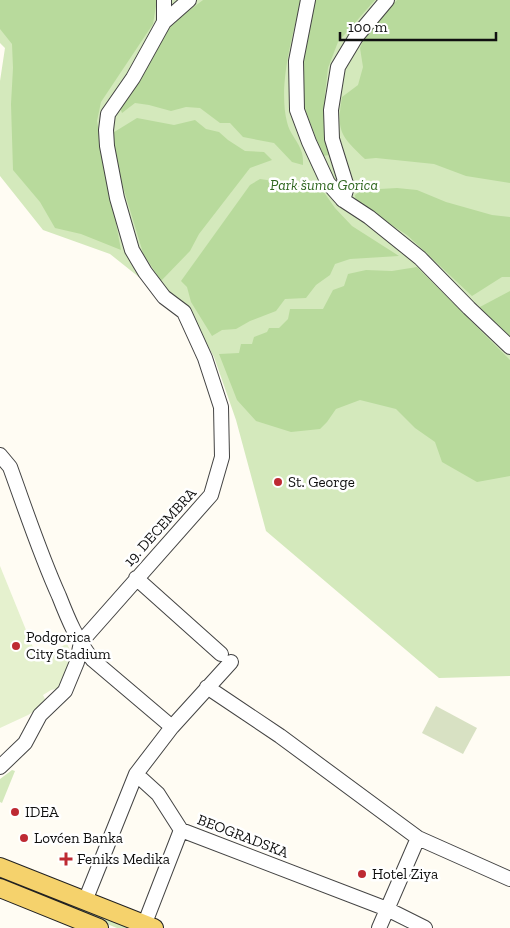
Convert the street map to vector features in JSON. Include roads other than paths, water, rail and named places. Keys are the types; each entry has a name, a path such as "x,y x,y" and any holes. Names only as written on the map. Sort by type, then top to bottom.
{"main road":[{"path":"0,867 147,927"},
{"path":"0,888 99,928"}],"street":[{"path":"164,0 164,22"},
{"path":"164,22 189,0"},
{"path":"308,0 296,61 297,110 309,142 328,182 343,200 369,217 420,258 510,347"},
{"path":"343,200 347,186 332,139 333,88 338,67 356,37 387,0"},
{"name":"19. DECEMBRA","path":"0,767 25,742 40,715 66,691 78,658 80,642 211,495 222,457 221,407 205,358 184,312 164,297 145,272 132,250 117,198 107,146 108,114 133,78 164,22"},
{"path":"0,455 10,468 43,561 80,642 93,660 172,726"},
{"path":"85,901 136,774 172,726 207,687 226,658 136,578"},
{"path":"207,687 280,736 418,838 510,879"},
{"path":"136,774 158,794 181,830"},
{"name":"BEOGRADSKA","path":"147,927 181,830 387,909 425,928"},
{"path":"379,928 418,838"}],"place":[{"name":"St. George","path":"278,482"},
{"name":"Podgorica City Stadium","path":"16,646"},
{"name":"IDEA","path":"15,812"},
{"name":"Lovćen Banka","path":"24,838"},
{"name":"Feniks Medika","path":"66,859"},
{"name":"Hotel Ziya","path":"362,874"}],"park label":[{"name":"Park šuma Gorica","path":"324,185"}]}
